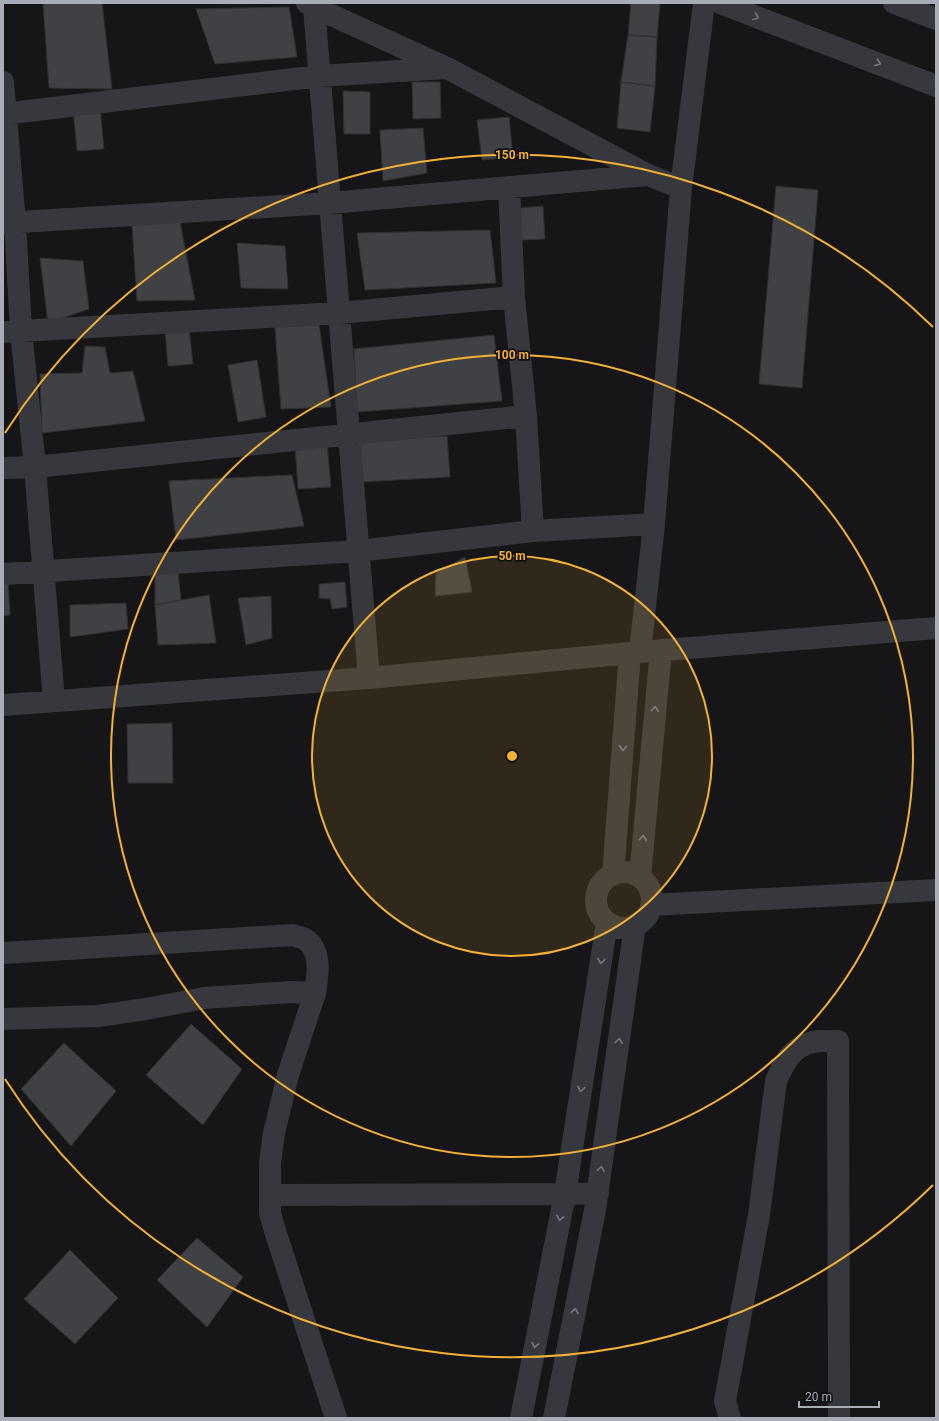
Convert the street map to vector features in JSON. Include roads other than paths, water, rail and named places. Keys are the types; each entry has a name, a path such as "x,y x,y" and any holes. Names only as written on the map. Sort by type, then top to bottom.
{"street":[{"path":"613,875 644,651 681,188 704,3"},
{"path":"720,3 936,86"},
{"path":"894,3 936,19"},
{"path":"310,5 447,68 648,175 681,188"},
{"path":"310,5 319,76 369,678"},
{"path":"4,114 319,76 447,68"},
{"path":"3,82 12,331 35,467 54,701"},
{"path":"9,223 330,203 648,175"},
{"path":"509,187 514,297 526,416 533,531"},
{"path":"12,331 339,313 514,297"},
{"path":"3,468 35,467 526,416"},
{"path":"3,574 358,551 533,531 654,524"},
{"path":"3,705 369,678 644,651 936,628"},
{"path":"640,877 644,651"},
{"path":"618,873 629,873 640,877 647,885 652,895 648,915 640,923 630,927 620,928 607,922 596,908 596,897 599,886 607,877 618,873"},
{"path":"651,905 936,890"},
{"path":"520,1418 565,1194 607,922"},
{"path":"554,1418 598,1193 635,925"},
{"path":"3,953 293,935 305,939 314,949 318,961 317,984 288,1076 274,1133 270,1163 270,1213 336,1418"},
{"path":"3,1019 98,1016 204,998 290,992 315,992"},
{"path":"730,1418 725,1401 759,1216 776,1081 783,1065 794,1050 813,1042 838,1041 839,1418"},
{"path":"271,1195 598,1193"}]}
